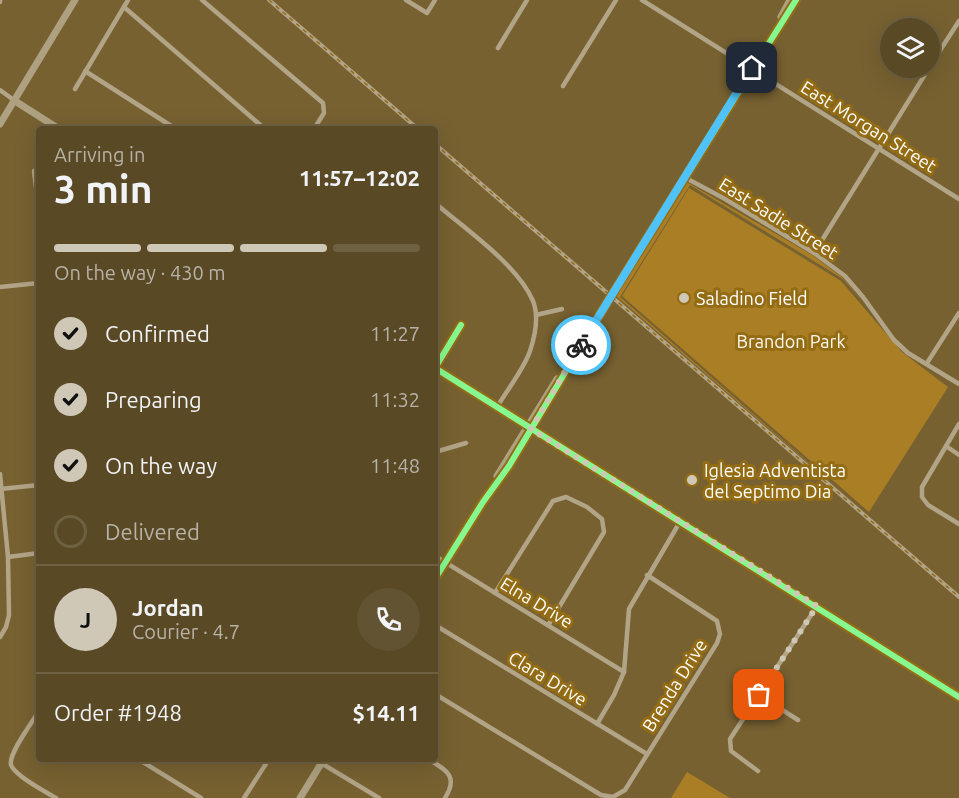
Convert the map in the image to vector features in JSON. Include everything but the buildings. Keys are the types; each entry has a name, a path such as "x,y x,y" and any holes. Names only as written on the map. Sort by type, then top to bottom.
{"street":[{"path":"0,124 75,0"},
{"path":"75,89 128,0"},
{"path":"202,0 322,103 324,113 316,126"},
{"path":"406,0 427,13 435,0"},
{"path":"498,48 527,0"},
{"path":"563,86 616,0"},
{"name":"East Morgan Street","path":"642,0 959,199"},
{"path":"772,36 790,0"},
{"path":"438,574 529,427 549,390 574,355 796,0"},
{"path":"124,7 262,126"},
{"path":"940,51 959,21"},
{"path":"85,71 171,126"},
{"path":"814,253 923,78"},
{"path":"0,90 54,126"},
{"path":"34,171 36,187"},
{"name":"East Sadie Street","path":"684,177 814,253 845,276 894,340 908,353 959,384"},
{"path":"438,206 513,270 533,302 536,315 530,353 497,407"},
{"path":"0,287 36,283"},
{"path":"536,315 561,309"},
{"path":"927,363 959,313"},
{"path":"438,363 461,325"},
{"path":"438,370 681,520 959,697"},
{"path":"959,424 921,487 922,497 928,505 959,524"},
{"path":"438,451 466,443"},
{"path":"946,446 959,454"},
{"path":"0,474 8,557 9,615 0,637"},
{"path":"1,489 36,485"},
{"path":"495,593 553,501 567,497 587,507 602,519 604,532 549,624"},
{"path":"597,724 624,672 629,609 681,520"},
{"path":"8,557 36,553"},
{"name":"Elna Drive","path":"438,558 624,672"},
{"name":"Brenda Drive","path":"613,797 625,790 717,643 720,634 717,621 647,575"},
{"path":"758,771 731,751 730,739 817,606"},
{"name":"Clara Drive","path":"438,627 647,754"},
{"path":"759,695 798,720"},
{"path":"438,696 601,795 613,797"},
{"path":"36,716 12,756 11,765 17,773 56,798"},
{"path":"143,762 201,798"},
{"path":"244,798 267,762"},
{"path":"300,798 322,762"},
{"path":"325,762 379,798"},
{"path":"433,762 447,771 452,782 445,798"}],"green space":[{"path":"685,181 812,255 843,278 867,307 843,279 690,185 620,297 867,514 615,295"},
{"name":"Brandon Park","path":"689,188 841,281 902,352 948,387 869,512 622,296"},
{"path":"687,772 730,798 671,798"}],"railway":[{"path":"269,0 415,126"},
{"path":"438,147 959,597"}],"cycle path":[{"path":"438,574 483,502 509,466 611,296 796,0"},
{"path":"438,363 461,325"},
{"path":"438,370 959,697"}],"way so far":[{"path":"581,345 531,429 817,606 759,695"}],"place":[{"name":"Saladino Field","path":"684,298"},
{"name":"Iglesia Adventista del Septimo Dia","path":"692,480"}],"route":[{"path":"581,345 752,68"}]}
